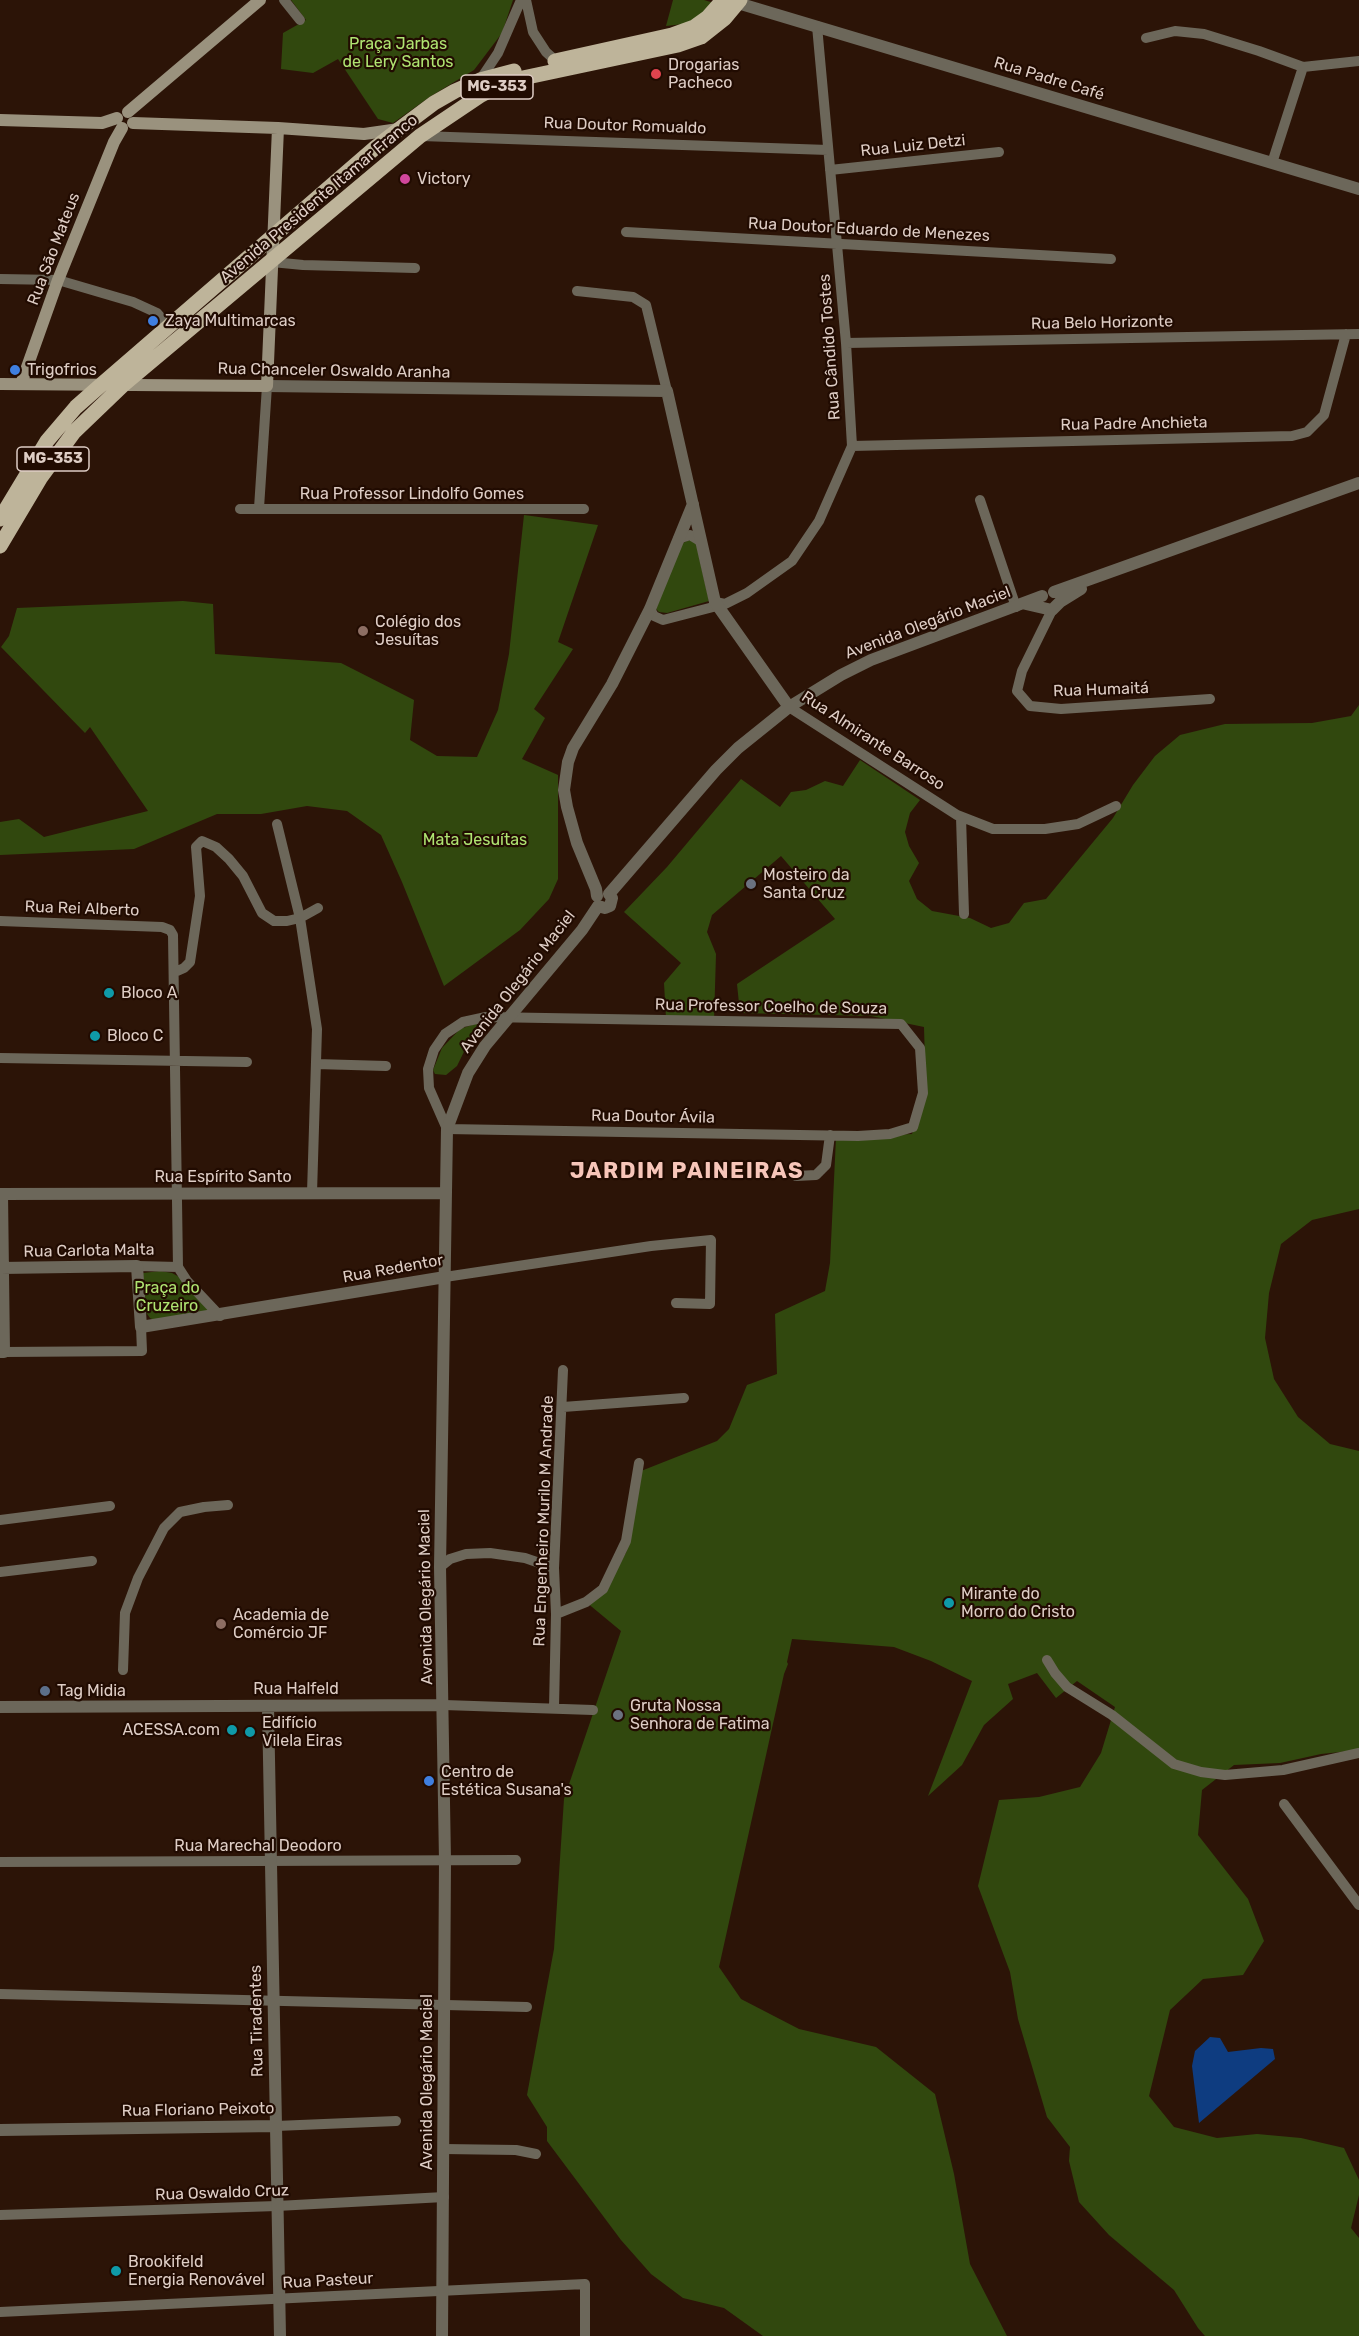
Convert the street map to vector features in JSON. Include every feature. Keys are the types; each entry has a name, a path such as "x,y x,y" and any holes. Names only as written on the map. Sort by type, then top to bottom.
{"main road":[{"name":"Rua São Mateus","path":"21,384 58,280 125,120 260,0"},
{"name":"Avenida Presidente Itamar Franco","path":"0,519 47,441 76,407 376,147 434,103 480,80 683,31 694,27 732,1"},
{"name":"Avenida Presidente Itamar Franco","path":"0,546 41,477 74,432 123,385 420,136 500,85 678,45 701,37 728,15 732,1"},
{"path":"0,120 102,123 125,120 364,134 400,128"},
{"path":"102,123 113,132 114,142"},
{"path":"267,386 278,128"},
{"path":"274,235 292,243"},
{"name":"Rua Chanceler Oswaldo Aranha","path":"0,384 267,386"}],"street":[{"path":"284,0 300,20"},
{"path":"480,80 498,53 521,0"},
{"path":"526,0 533,32 546,52 556,61"},
{"name":"Rua Padre Café","path":"732,1 1359,189"},
{"name":"Rua Cândido Tostes","path":"650,609 654,616 663,620 716,604 725,604 747,593 792,561 819,521 852,446 846,343 817,26"},
{"path":"1146,38 1174,31 1204,34 1303,67 1359,61"},
{"path":"1272,163 1303,67"},
{"path":"364,134 376,147"},
{"name":"Rua Doutor Romualdo","path":"420,136 828,150"},
{"name":"Rua Luiz Detzi","path":"830,170 999,152"},
{"name":"Rua Doutor Eduardo de Menezes","path":"626,232 1111,259"},
{"path":"292,243 294,259 303,265"},
{"path":"272,262 415,268"},
{"path":"0,279 58,280 133,302 157,313 169,327"},
{"name":"Rua Almirante Barroso","path":"577,291 633,297 646,305 716,604 789,707 961,817 993,829 1045,829 1078,824 1116,806"},
{"name":"Rua Padre Anchieta","path":"852,446 1292,436 1307,432 1324,415 1346,334"},
{"name":"Rua Belo Horizonte","path":"846,343 1359,334"},
{"path":"260,508 267,386"},
{"name":"Rua Chanceler Oswaldo Aranha","path":"267,386 667,391"},
{"name":"Avenida Olegário Maciel","path":"442,2336 445,1861 440,1567 447,1129 468,1073 485,1046 582,930 601,899 716,770 738,748 789,707 832,679 871,660 1020,606 1050,601 1102,576 1359,483"},
{"path":"980,500 1020,606"},
{"path":"601,899 577,843 567,807 565,775 573,748 612,684 650,609 693,503"},
{"name":"Rua Professor Lindolfo Gomes","path":"240,508 584,509"},
{"path":"678,539 690,535 700,541"},
{"name":"Rua Humaitá","path":"1050,601 1022,671 1017,692 1030,706 1061,709 1210,699"},
{"path":"961,817 964,914"},
{"path":"277,824 300,918 317,1029 312,1193"},
{"path":"220,1316 187,1281 178,1267 175,972 184,969 190,962 200,896 196,847 202,841 216,847 229,859 243,876 262,913 274,921 300,918 318,908"},
{"name":"Rua Rei Alberto","path":"0,921 162,927 170,930 174,939 175,972"},
{"path":"447,1129 429,1088 428,1069 434,1050 445,1034 463,1022 486,1017 510,1017"},
{"name":"Rua Professor Coelho de Souza","path":"510,1017 901,1024 920,1048 923,1093 913,1127 890,1134 858,1136"},
{"path":"0,1058 247,1062"},
{"path":"316,1064 386,1066"},
{"name":"Rua Doutor Ávila","path":"447,1129 858,1136"},
{"path":"796,1176 816,1174 826,1165 830,1136"},
{"name":"Rua Espírito Santo","path":"1,1194 446,1193"},
{"path":"1,1194 2,1352 142,1351 137,1266"},
{"name":"Rua Redentor","path":"141,1327 220,1316 444,1277 651,1246 711,1240 710,1304 676,1303"},
{"name":"Rua Carlota Malta","path":"1,1268 178,1267"},
{"name":"Rua Engenheiro Murilo M Andrade","path":"554,1708 556,1614 554,1568 563,1370"},
{"path":"563,1407 684,1398"},
{"path":"556,1614 586,1602 603,1589 626,1541 639,1463"},
{"path":"123,1670 125,1613 138,1578 164,1528 180,1512 228,1505"},
{"path":"0,1520 110,1506"},
{"path":"440,1567 450,1559 466,1554 490,1552 525,1558 554,1568"},
{"path":"0,1572 92,1561"},
{"path":"1047,1660 1067,1687 1112,1715 1174,1764 1183,1767 1225,1775 1283,1770 1359,1753"},
{"name":"Rua Halfeld","path":"0,1707 444,1705 593,1710"},
{"name":"Rua Tiradentes","path":"268,1706 280,2336"},
{"path":"1284,1804 1359,1905"},
{"name":"Rua Marechal Deodoro","path":"0,1862 516,1860"},
{"path":"1347,1887 1359,1887"},
{"path":"0,1994 527,2007"},
{"name":"Rua Floriano Peixoto","path":"0,2130 276,2126 396,2121"},
{"path":"444,2149 516,2150 536,2154"},
{"name":"Rua Oswaldo Cruz","path":"0,2215 277,2206 444,2197"},
{"name":"Rua Pasteur","path":"0,2312 585,2284 585,2336"}],"green space":[{"name":"Praça Jarbas de Lery Santos","path":"291,0 513,0 502,33 474,70 393,123 378,119 338,59 313,73 281,69 283,33 306,20"},
{"path":"673,0 704,0 714,3 692,23 666,26"},
{"name":"Mata Jesuítas","path":"524,515 598,525 558,642 573,649 534,709 545,718 522,759 558,775 558,879 549,899 520,930 444,986 381,835 347,811 307,806 261,814 217,814 134,849 0,855 0,822 19,819 44,837 148,811 90,727 85,733 1,647 9,636 17,608 183,601 213,604 215,654 341,663 414,700 410,740 437,756 477,757 498,710 509,654"},
{"path":"689,540 696,543 709,601 667,613 659,612 656,609 681,544"},
{"path":"1359,705 1359,1209 1312,1220 1281,1244 1269,1293 1265,1338 1274,1379 1298,1417 1330,1444 1359,1451 1359,1750 1321,1754 1280,1763 1234,1765 1202,1790 1198,1835 1248,1899 1264,1941 1243,1975 1203,1979 1170,2010 1149,2096 1174,2127 1217,2138 1257,2134 1301,2138 1344,2148 1359,2180 1359,2195 1351,2228 1359,2238 1359,2336 1205,2336 1174,2290 1109,2235 1079,2202 1069,2161 1070,2147 1047,2117 1018,2019 1010,1972 978,1886 999,1800 1039,1797 1080,1787 1101,1753 1115,1707 1077,1681 1056,1698 1037,1673 1008,1684 1013,1699 984,1725 962,1765 928,1796 972,1681 931,1661 894,1647 792,1639 719,1967 741,1999 799,2029 876,2047 935,2094 954,2174 970,2264 1007,2336 763,2336 724,2308 683,2298 651,2274 621,2240 547,2141 547,2127 527,2095 554,1949 564,1799 621,1631 586,1602 626,1553 641,1471 717,1441 729,1429 747,1385 777,1374 775,1314 825,1291 830,1263 836,1138 912,1134 926,1096 924,1027 871,1016 740,1013 737,984 835,919 781,856 712,915 707,932 716,954 714,1020 666,1018 664,983 681,963 624,912 667,867 741,779 780,807 791,792 806,790 825,781 843,786 860,760 920,800 910,813 905,832 909,846 919,863 909,881 917,899 932,911 970,918 991,928 1009,923 1024,903 1046,899 1113,818 1133,785 1155,756 1180,735 1225,724 1312,723 1351,716"},
{"path":"478,1023 457,1066 446,1075 435,1074 433,1070 442,1048 460,1029"},
{"name":"Praça do Cruzeiro","path":"160,1271 172,1273 181,1278 213,1314 158,1322 150,1318 145,1311 143,1273"}],"water":[{"path":"1210,2037 1220,2038 1228,2052 1273,2049 1275,2059 1199,2123 1192,2066 1195,2051"}],"place":[{"name":"Drogarias Pacheco","path":"656,74"},
{"name":"Victory","path":"405,179"},
{"name":"Zaya Multimarcas","path":"153,321"},
{"name":"Trigofrios","path":"15,370"},
{"name":"Colégio dos Jesuítas","path":"363,631"},
{"name":"Mosteiro da Santa Cruz","path":"751,884"},
{"name":"Bloco A","path":"109,993"},
{"name":"Bloco C","path":"95,1036"},
{"name":"Mirante do Morro do Cristo","path":"949,1603"},
{"name":"Academia de Comércio JF","path":"221,1624"},
{"name":"Tag Midia","path":"45,1691"},
{"name":"Gruta Nossa Senhora de Fatima","path":"618,1715"},
{"name":"ACESSA.com","path":"232,1730"},
{"name":"Edifício Vilela Eiras","path":"250,1732"},
{"name":"Centro de Estética Susana's","path":"429,1781"},
{"name":"Brookifeld Energia Renovável","path":"116,2271"}],"district":[{"name":"JARDIM PAINEIRAS","path":"687,1172"}]}
